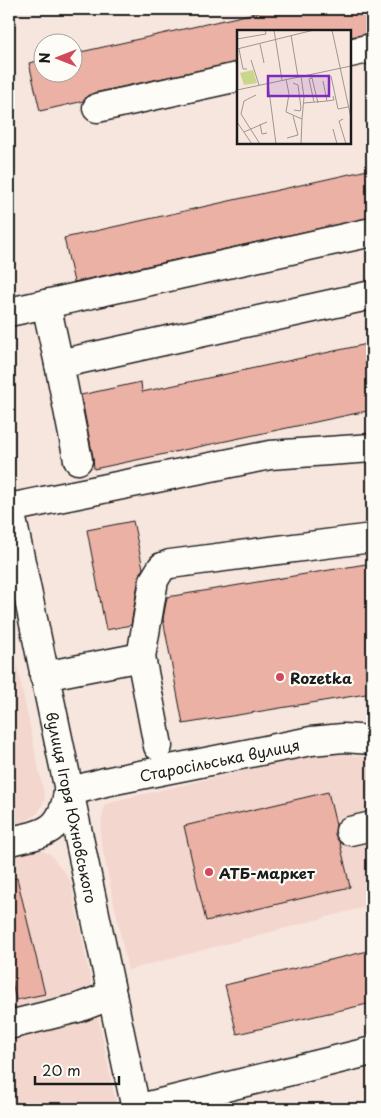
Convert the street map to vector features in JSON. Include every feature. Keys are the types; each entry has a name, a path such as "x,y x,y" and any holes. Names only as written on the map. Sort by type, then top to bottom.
{"street":[{"path":"351,53 372,48"},
{"path":"97,108 237,77"},
{"path":"9,312 372,232"},
{"path":"59,364 372,295"},
{"path":"46,304 78,460"},
{"path":"9,507 270,455 372,448"},
{"name":"вулиця Ігоря Юхновського","path":"9,507 14,561 44,676 136,1109"},
{"path":"158,746 141,656 154,580 162,567 170,564 372,538"},
{"path":"44,676 141,656"},
{"name":"Старосільська вулиця","path":"68,792 105,782 312,741 343,738 372,740"},
{"path":"9,841 48,831 58,821 66,808 68,792"},
{"path":"37,835 49,836 62,842 83,860"},
{"path":"9,1024 78,1008 112,995"},
{"path":"136,1109 372,1051"}],"shaded area":[{"path":"9,627 45,799 38,813 16,827 9,829"},
{"path":"325,752 372,758 372,905 128,970 100,836 104,805"},
{"path":"34,848 50,854 70,880 117,1109 9,1109 9,854"}],"building":[{"path":"273,9 372,9 372,33 351,37 351,30 237,30 237,62 94,93 87,96 84,101 40,111 33,82 82,82 82,52"},
{"path":"32,62 32,76 29,63"},
{"path":"372,169 372,217 74,282 64,238"},
{"path":"372,343 372,410 94,469 81,395 141,382 142,392"},
{"path":"133,521 143,568 139,577 131,625 106,630 87,530"},
{"path":"372,563 372,693 183,724 163,619 167,597"},
{"path":"328,792 336,825 335,834 340,843 350,887 206,921 184,826"},
{"path":"17,878 45,994 16,1000 9,970 9,879"},
{"path":"372,950 372,1003 237,1034 225,985"}],"place":[{"name":"Rozetka","path":"280,677"},
{"name":"АТБ-маркет","path":"209,872"}]}
